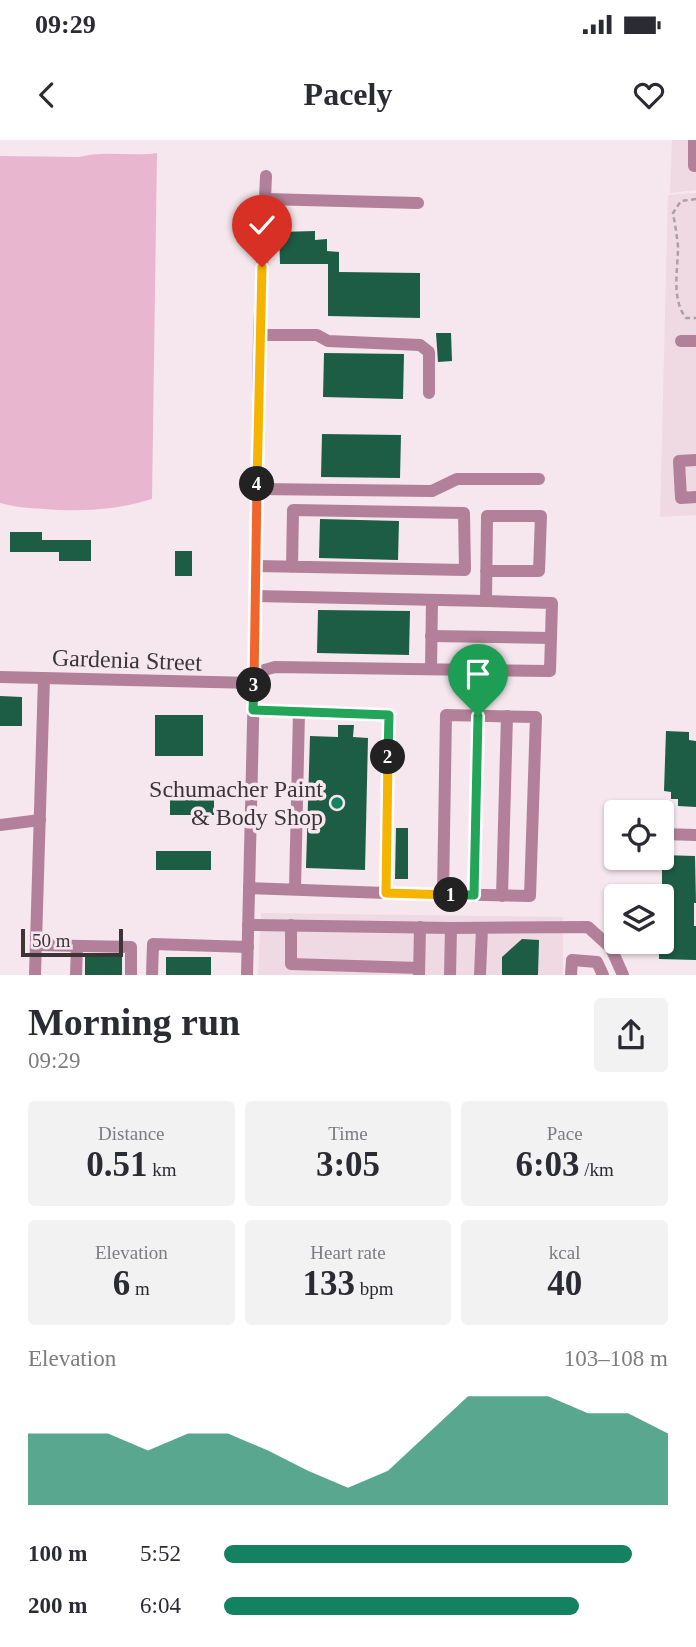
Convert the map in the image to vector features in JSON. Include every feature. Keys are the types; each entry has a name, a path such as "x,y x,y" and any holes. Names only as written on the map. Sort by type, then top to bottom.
{"street":[{"path":"694,140 696,166"},
{"path":"247,975 259,335 265,176"},
{"path":"265,199 418,203"},
{"path":"259,335 317,335 328,341 420,345 429,352 429,393"},
{"path":"681,341 696,341"},
{"path":"696,460 679,461 681,498 696,497"},
{"path":"257,489 432,491 457,479 539,479"},
{"path":"256,566 292,567 465,569 464,513 293,510 292,567"},
{"path":"486,571 539,571 541,516 487,516 486,571 486,601"},
{"path":"255,596 552,603 551,638 431,636"},
{"path":"431,669 432,600"},
{"name":"Gardenia Street","path":"0,677 254,678 275,667 550,671 551,638"},
{"path":"35,975 44,678"},
{"path":"253,710 389,715 386,893"},
{"path":"295,890 299,712"},
{"path":"249,888 386,893 530,896 536,717 446,715 443,894"},
{"path":"474,895 478,716"},
{"path":"502,896 507,716"},
{"path":"0,825 40,820"},
{"path":"674,834 696,835"},
{"path":"248,925 588,927 611,948 623,975"},
{"path":"291,925 291,964 419,971 420,927"},
{"path":"450,975 451,928"},
{"path":"480,975 482,928"},
{"path":"152,975 153,944 248,947"},
{"path":"36,945 131,947 131,975"},
{"path":"76,975 77,946"},
{"path":"571,975 572,960 597,962 603,975"}],"path":[{"path":"696,199 681,201 673,213 678,247 677,283 681,312 686,318 696,318"}],"shaded area":[{"path":"672,140 696,140 696,190 670,193"},
{"path":"157,153 152,499 125,506 85,510 33,508 0,503 0,156 79,157"},
{"path":"696,193 696,515 660,517 668,195"},
{"path":"261,913 563,917 563,975 258,975"}],"building":[{"path":"315,231 315,240 327,239 327,251 339,252 339,272 420,273 420,318 328,316 328,264 280,264 279,232"},
{"path":"436,333 451,333 452,361 438,362"},
{"path":"324,353 404,354 403,399 323,397"},
{"path":"322,434 401,435 400,478 321,477"},
{"path":"320,519 399,521 398,560 319,558"},
{"path":"10,532 42,532 42,540 91,540 91,561 59,561 59,552 10,552"},
{"path":"175,551 192,551 192,576 175,576"},
{"path":"318,610 410,611 409,655 317,653"},
{"path":"0,696 22,697 22,726 0,726"},
{"path":"155,715 203,715 203,756 155,756"},
{"name":"Schumacher Paint & Body Shop","path":"338,725 354,725 353,737 368,738 365,870 306,868 310,736 338,737"},
{"path":"666,731 689,732 689,740 696,741 696,807 678,806 678,799 671,799 671,792 664,791"},
{"path":"170,784 214,784 214,815 170,815"},
{"path":"396,828 408,828 408,879 395,879"},
{"path":"156,851 211,851 211,870 156,870"},
{"path":"674,855 695,856 696,960 659,959 659,954 674,954 674,884 662,884 662,870 674,870"},
{"path":"522,939 539,940 538,975 502,975 502,957"},
{"path":"85,955 122,956 122,975 85,975"},
{"path":"166,957 211,957 211,975 166,975"}],"place":[{"name":"Schumacher Paint & Body Shop","path":"337,803"}],"route":[{"path":"262,267 253,710 389,715 386,893 474,895 478,716"}]}
